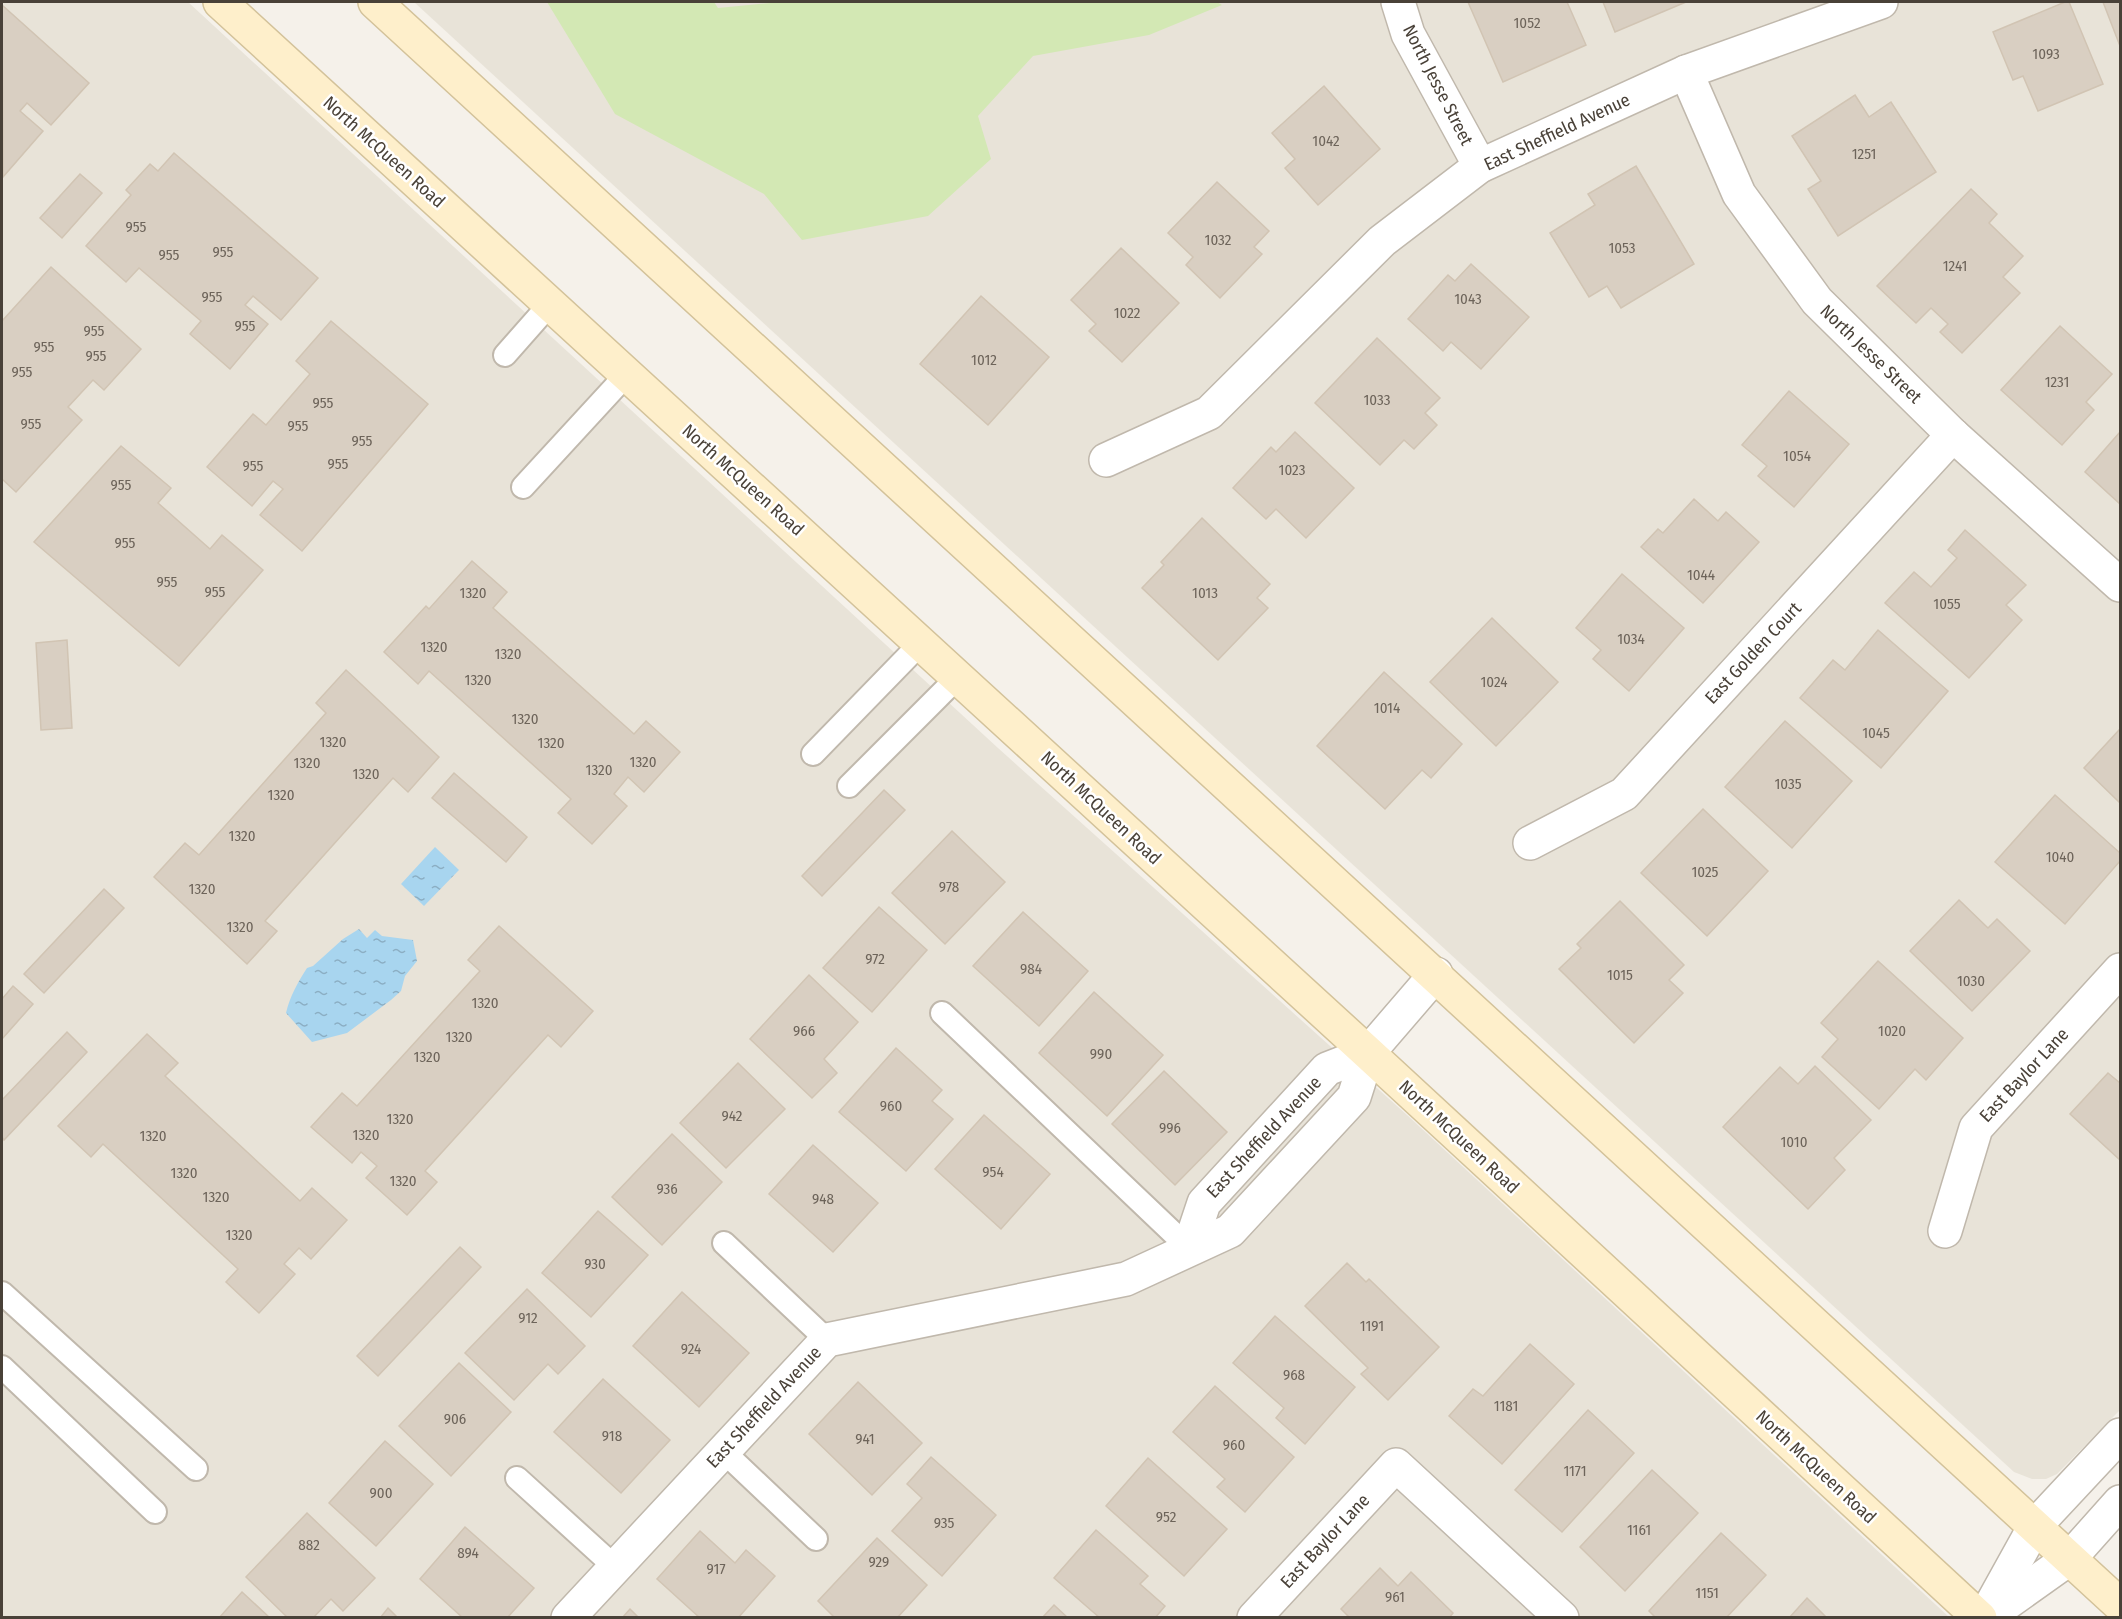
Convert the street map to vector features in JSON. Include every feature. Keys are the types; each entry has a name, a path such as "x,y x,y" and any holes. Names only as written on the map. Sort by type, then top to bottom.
{"main road":[{"name":"North McQueen Road","path":"220,2 1983,1617"},
{"path":"375,2 2121,1605"}],"street":[{"name":"North Jesse Street","path":"1398,2 1408,34 1480,166"},
{"name":"East Sheffield Avenue","path":"1106,460 1209,413 1382,241 1480,166 1686,72 1881,2"},
{"name":"North Jesse Street","path":"1686,72 1739,194 1817,301 1953,435 2121,585"},
{"name":"East Golden Court","path":"1530,843 1624,794 1953,435"},
{"name":"East Baylor Lane","path":"1945,1231 1976,1128 2121,970"},
{"name":"East Sheffield Avenue","path":"568,1617 827,1340 1126,1279 1230,1231 1354,1097 1368,1053 1436,974"},
{"path":"1983,1617 2035,1526 2121,1435"},
{"name":"East Baylor Lane","path":"1254,1617 1396,1465 1562,1617"},
{"path":"1983,1617 2070,1558 2121,1502"}],"lane":[{"path":"505,355 550,304"},
{"path":"523,487 627,374"},
{"path":"813,754 921,643"},
{"path":"849,786 958,677"},
{"path":"942,1013 1189,1248"},
{"path":"724,1243 827,1340"},
{"path":"2,1293 196,1468"},
{"path":"2,1367 155,1512"},
{"path":"723,1451 816,1539"},
{"path":"516,1478 615,1567"}],"shaded area":[{"path":"2,2 188,2 998,748 1407,1115 1949,1617 2,1618"},
{"path":"414,2 2120,2 2120,1410 2057,1474 2046,1479 2032,1479 2014,1472"}],"green space":[{"path":"547,2 714,2 718,8 781,2 1217,2 1222,5 1149,35 1033,56 978,116 991,159 928,216 802,240 764,194 615,114"}],"water":[{"path":"435,847 459,870 424,906 401,884"},
{"path":"359,929 367,938 375,930 382,936 413,940 417,961 405,976 401,991 391,1000 347,1033 312,1042 286,1013 292,995 307,968 313,966 343,939"}],"building":[{"path":"1468,2 1567,2 1586,45 1503,82"},
{"path":"1603,2 1686,2 1615,32"},
{"path":"2069,2 2103,84 2038,111 2023,76 2013,80 1993,32"},
{"path":"2103,2 2120,2 2120,46"},
{"path":"2,5 89,83 51,125 27,103 20,111 43,131 3,177"},
{"path":"1324,86 1380,149 1318,205 1285,168 1295,159 1272,133"},
{"path":"1855,95 1869,117 1891,102 1936,172 1838,236 1808,189 1821,181 1792,136"},
{"path":"174,153 318,278 281,320 253,296 245,305 268,324 230,369 190,334 201,321 139,268 126,282 86,246 131,195 126,190 150,164 158,171"},
{"path":"1636,166 1694,264 1621,308 1607,286 1589,297 1550,233 1595,205 1588,194"},
{"path":"80,174 102,193 62,238 40,218"},
{"path":"1217,182 1269,231 1254,247 1262,254 1220,298 1186,265 1193,257 1168,233"},
{"path":"1971,189 1997,214 1989,223 2023,256 2003,277 2020,293 1962,353 1940,332 1948,324 1931,308 1916,323 1877,286"},
{"path":"1121,248 1179,303 1122,362 1089,331 1096,324 1071,300"},
{"path":"1471,264 1529,317 1481,369 1451,342 1443,351 1408,319 1448,275 1455,281"},
{"path":"51,267 141,349 104,390 93,380 68,407 82,420 16,492 2,479 2,321"},
{"path":"981,296 1049,357 988,425 920,364"},
{"path":"331,321 428,404 302,551 260,515 283,489 273,481 252,506 207,467 253,414 266,425 310,374 296,361"},
{"path":"2060,326 2112,374 2086,402 2094,410 2062,445 2001,390"},
{"path":"1377,338 1440,398 1425,413 1437,425 1414,449 1404,440 1380,465 1315,403"},
{"path":"1789,391 1849,444 1794,507 1758,476 1767,466 1742,445"},
{"path":"1295,432 1354,488 1306,538 1276,509 1266,519 1233,488 1271,447 1276,452"},
{"path":"2120,432 2120,504 2085,472"},
{"path":"121,446 171,488 158,503 210,549 222,535 263,570 179,666 34,542"},
{"path":"1694,499 1718,521 1726,512 1759,542 1703,603 1641,547 1658,529 1663,533"},
{"path":"1202,518 1270,584 1257,598 1268,608 1218,660 1142,588 1164,565 1161,562"},
{"path":"1965,530 2026,585 2006,605 2022,620 1969,678 1885,603 1914,572 1931,587 1957,558 1948,550"},
{"path":"472,561 507,592 493,608 634,734 646,721 680,752 644,792 628,777 614,794 627,806 592,844 558,813 571,799 429,671 418,684 384,652 426,606 429,609"},
{"path":"1622,574 1684,628 1629,691 1593,659 1601,650 1576,628"},
{"path":"1492,618 1558,682 1496,746 1430,682"},
{"path":"1878,630 1948,691 1881,768 1800,698 1833,660 1845,670"},
{"path":"67,640 72,728 41,730 36,643"},
{"path":"346,670 439,757 408,792 393,778 265,921 277,931 247,964 154,877 185,843 199,855 326,713 316,703"},
{"path":"1384,672 1462,744 1431,778 1422,770 1385,809 1317,746"},
{"path":"1785,721 1852,781 1792,848 1725,787"},
{"path":"2120,729 2120,803 2084,768"},
{"path":"454,773 527,837 506,862 432,798"},
{"path":"884,790 905,810 822,896 802,876"},
{"path":"2055,795 2120,853 2120,861 2065,924 1995,862"},
{"path":"1703,809 1768,871 1707,936 1641,873"},
{"path":"952,831 1005,882 945,944 892,893"},
{"path":"104,889 124,908 44,993 24,974"},
{"path":"1959,900 1988,928 1997,919 2030,951 1972,1011 1910,951"},
{"path":"1620,901 1684,965 1669,980 1683,993 1634,1043 1559,969 1581,948 1577,944"},
{"path":"879,907 927,950 872,1012 823,968"},
{"path":"1023,912 1088,971 1039,1026 973,966"},
{"path":"499,926 593,1011 561,1047 548,1035 425,1171 437,1182 407,1215 366,1178 377,1166 361,1152 352,1163 311,1127 342,1093 357,1106 480,971 468,960"},
{"path":"1878,961 1963,1038 1926,1080 1915,1069 1879,1109 1822,1057 1838,1039 1821,1023"},
{"path":"809,975 858,1022 824,1059 837,1073 812,1098 750,1039"},
{"path":"13,986 33,1004 2,1039 2,999"},
{"path":"1094,992 1163,1055 1107,1116 1039,1053"},
{"path":"67,1032 87,1052 4,1140 2,1137 2,1100"},
{"path":"147,1034 178,1063 165,1076 300,1201 312,1188 347,1220 311,1259 299,1248 284,1264 295,1274 259,1313 226,1282 238,1269 103,1144 91,1157 58,1126"},
{"path":"896,1048 942,1090 932,1101 953,1119 906,1171 839,1112"},
{"path":"738,1063 785,1109 726,1168 680,1123"},
{"path":"1815,1066 1871,1120 1834,1158 1845,1170 1808,1209 1723,1127 1780,1067 1798,1084"},
{"path":"1164,1071 1227,1132 1175,1185 1112,1124"},
{"path":"2108,1073 2120,1083 2120,1160 2070,1114"},
{"path":"984,1115 1050,1174 1001,1229 935,1169"},
{"path":"672,1134 722,1182 662,1245 612,1197"},
{"path":"813,1145 878,1203 833,1252 769,1194"},
{"path":"598,1211 648,1255 591,1317 542,1273"},
{"path":"460,1247 481,1267 378,1376 357,1356"},
{"path":"1347,1263 1366,1282 1369,1279 1439,1347 1388,1400 1361,1374 1368,1368 1305,1306"},
{"path":"527,1289 585,1346 558,1374 548,1364 514,1400 465,1353"},
{"path":"682,1292 749,1353 699,1407 633,1346"},
{"path":"1275,1316 1355,1387 1305,1444 1276,1418 1284,1408 1233,1363"},
{"path":"1530,1344 1574,1384 1502,1464 1449,1416 1473,1389 1483,1396"},
{"path":"459,1363 511,1412 451,1476 399,1426"},
{"path":"603,1379 670,1440 621,1493 554,1432"},
{"path":"858,1382 922,1443 872,1495 809,1434"},
{"path":"1215,1386 1294,1457 1245,1512 1217,1487 1225,1479 1173,1432"},
{"path":"1588,1410 1634,1453 1562,1532 1515,1490"},
{"path":"385,1441 433,1484 376,1546 329,1503"},
{"path":"931,1457 996,1515 942,1576 892,1531 922,1498 907,1484"},
{"path":"1148,1458 1227,1529 1184,1576 1106,1506"},
{"path":"1652,1470 1698,1513 1625,1591 1580,1547"},
{"path":"307,1513 375,1578 343,1611 331,1599 313,1618 288,1618 246,1577"},
{"path":"465,1527 534,1588 507,1618 463,1618 420,1579"},
{"path":"1096,1530 1148,1576 1140,1584 1165,1606 1155,1618 1100,1618 1054,1578"},
{"path":"700,1531 735,1563 746,1550 775,1576 738,1618 700,1618 657,1579"},
{"path":"1721,1533 1766,1575 1726,1618 1656,1618 1649,1611"},
{"path":"877,1538 927,1585 897,1618 835,1618 818,1601"},
{"path":"1380,1568 1398,1586 1411,1572 1453,1613 1449,1618 1350,1618 1341,1609"},
{"path":"242,1592 270,1618 219,1618"},
{"path":"1807,1598 1827,1618 1789,1618"},
{"path":"1054,1605 1068,1618 1042,1618"},
{"path":"388,1608 398,1618 380,1618"},
{"path":"630,1609 639,1618 622,1618"}]}
